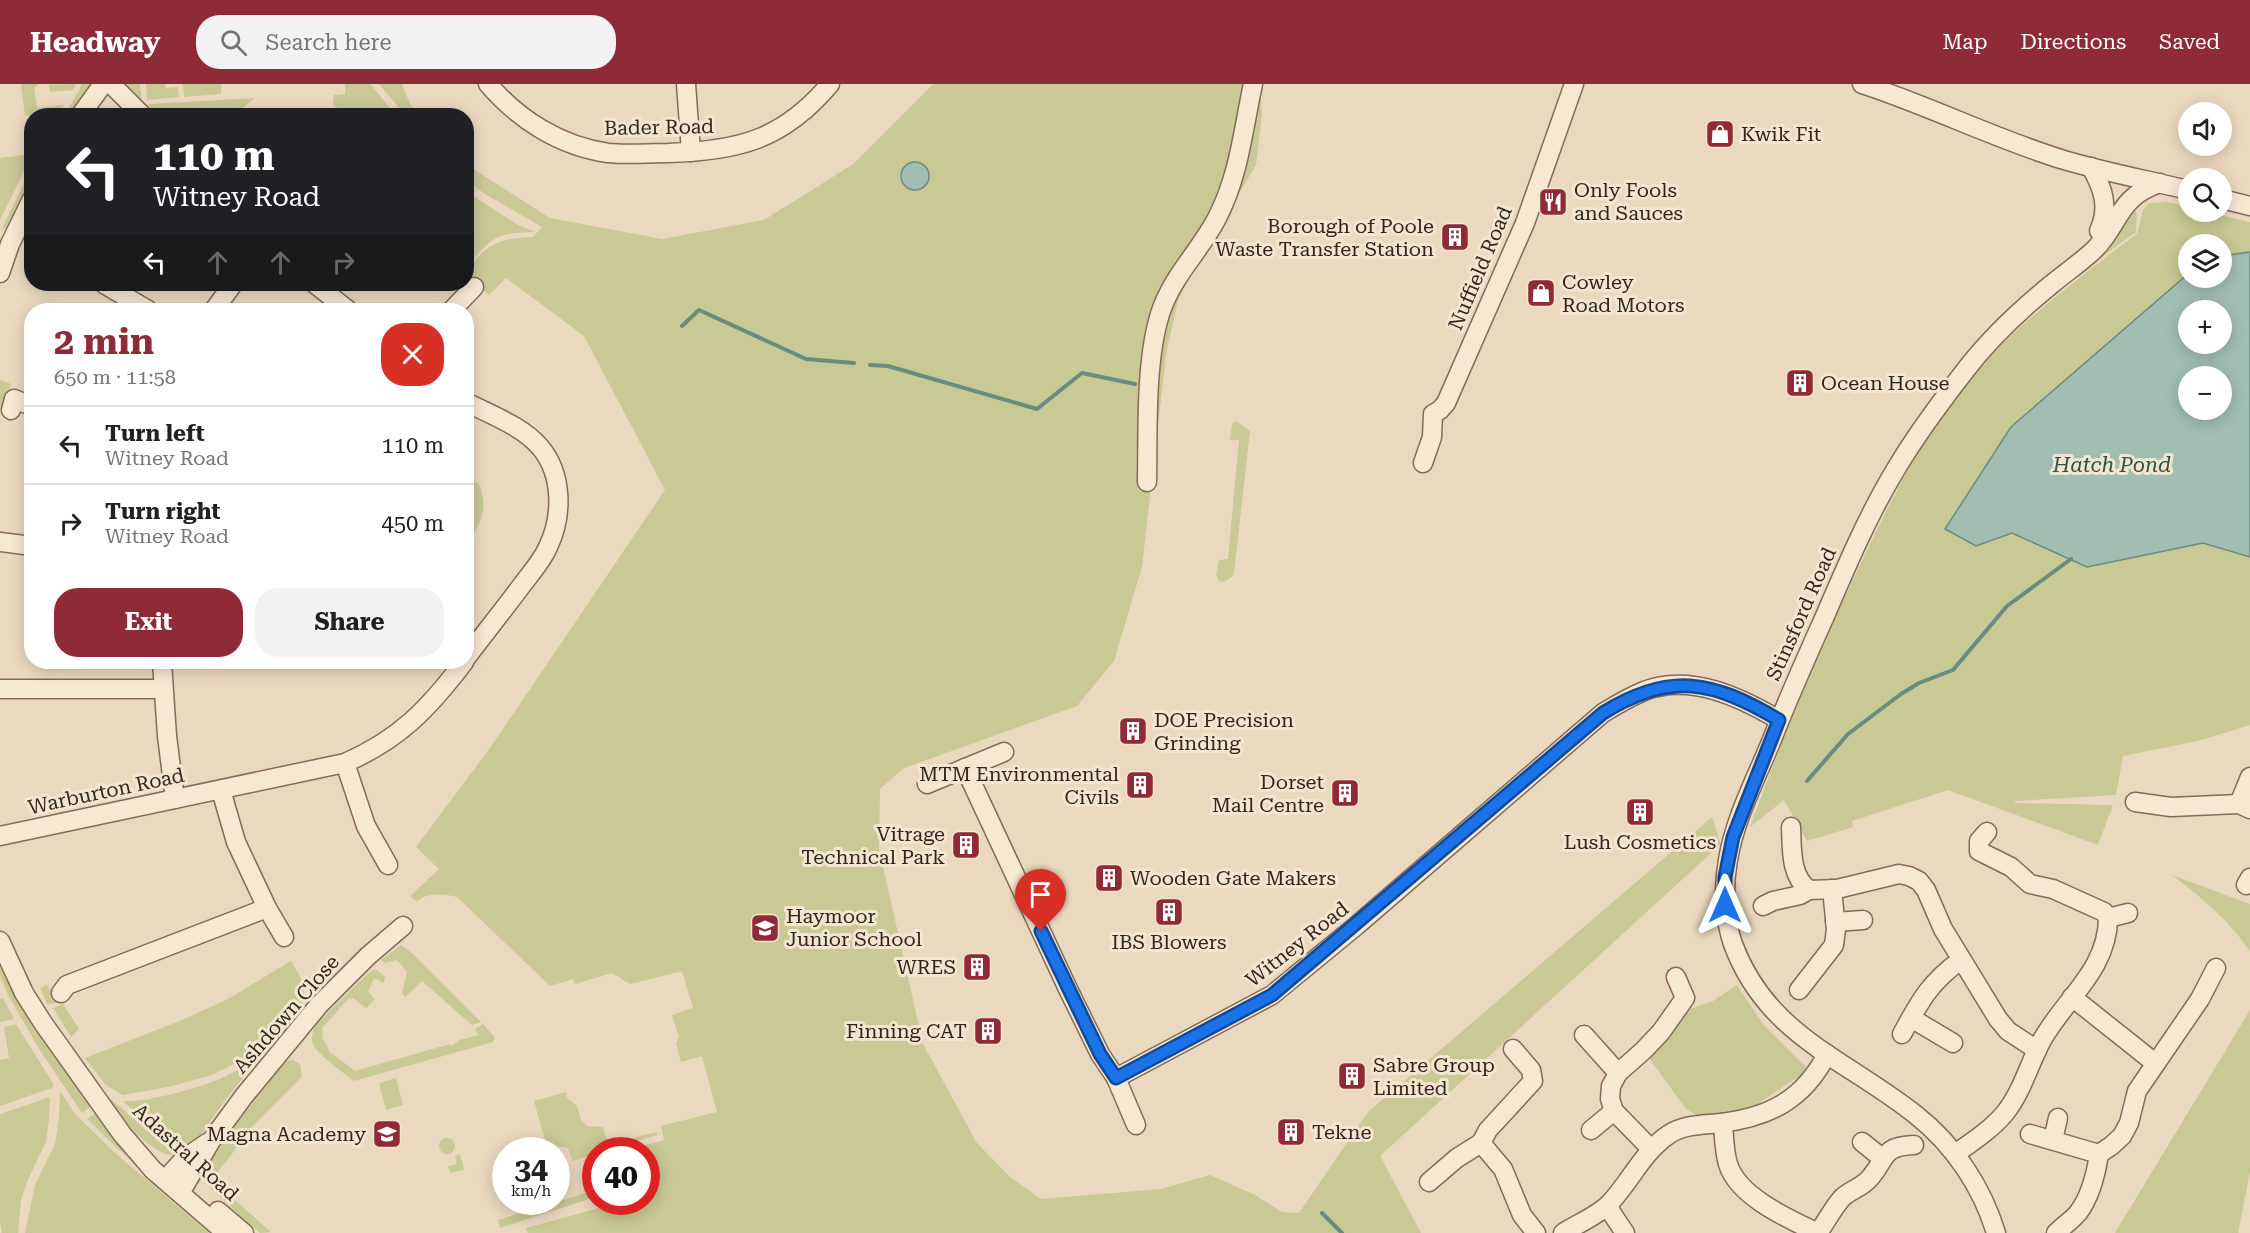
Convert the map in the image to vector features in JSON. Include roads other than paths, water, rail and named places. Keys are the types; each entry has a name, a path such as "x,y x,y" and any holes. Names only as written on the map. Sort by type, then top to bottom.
{"street":[{"path":"86,108 103,84"},
{"path":"111,84 135,108"},
{"name":"Bader Road","path":"488,84 499,97 532,124 573,145 609,153 691,152 737,146 778,130 814,103 830,84"},
{"path":"686,84 691,152"},
{"path":"1147,482 1152,357 1159,316 1165,299 1209,232 1223,205 1240,158 1254,84"},
{"name":"Nuffield Road","path":"1423,463 1432,437 1432,414 1446,403 1525,223 1574,84"},
{"path":"1862,84 2005,140 2064,160 2178,188"},
{"path":"2052,284 2100,230 2106,210 2103,192 2091,167"},
{"name":"Stinsford Road","path":"2106,234 2127,175"},
{"name":"Stinsford Road","path":"1996,1233 1980,1193 1970,1174 1955,1154 1917,1116 1796,1033 1772,1010 1752,985 1729,931 1725,895 1728,858 1743,808 1779,720 1845,570 1895,470 1926,423 1967,369 2014,316 2094,249 2133,196 2144,188 2160,183"},
{"path":"2232,202 2250,206"},
{"path":"0,273 5,242 24,212"},
{"path":"116,291 136,303"},
{"path":"324,291 339,303"},
{"path":"460,303 471,291"},
{"path":"474,406 510,424 540,447 551,465 558,484 559,500 557,519 547,550 474,647"},
{"path":"0,542 24,545"},
{"path":"162,669 175,799"},
{"name":"Warburton Road","path":"0,836 345,763 373,751 414,719 441,692 459,669"},
{"name":"Witney Road","path":"1116,1078 1272,995 1603,713 1624,700 1646,690 1669,686 1695,686 1733,695 1779,720"},
{"path":"0,689 163,689"},
{"path":"927,784 1004,752"},
{"path":"345,763 378,857"},
{"path":"965,768 1068,989 1100,1054 1116,1078 1136,1125"},
{"path":"2135,802 2171,807 2245,807 2250,777"},
{"path":"221,790 236,842 267,908 284,937"},
{"path":"1791,827 1795,872 1799,881 1809,890"},
{"path":"1955,1154 2003,1116 2015,1100 2037,1050 2059,1013 2088,980 2100,957 2107,936 2108,918 2104,912 2053,889 2030,884 2011,867 1979,851 1979,841 1987,832"},
{"path":"1763,906 1809,890 1852,887 1899,874 1919,881 1926,890 1943,929 1998,1020 2008,1031 2037,1050"},
{"path":"1799,990 1834,945 1835,922 1832,890"},
{"path":"61,993 67,985 267,908"},
{"path":"2108,918 2128,913"},
{"path":"1835,922 1863,920"},
{"name":"Ashdown Close","path":"211,1141 244,1096 319,1005 368,956 403,926"},
{"name":"Adastral Road","path":"0,941 24,993 99,1104 226,1233"},
{"path":"1953,1043 1906,1026 1935,980 1961,960"},
{"path":"2056,1233 2077,1214 2089,1193 2096,1171 2098,1154 2122,1136 2129,1123 2137,1091 2200,999 2216,968"},
{"path":"1651,1149 1614,1112 1610,1099 1611,1086 1618,1073 1644,1050 1694,997 1676,977"},
{"path":"2072,997 2155,1063"},
{"path":"1584,1035 1618,1073"},
{"path":"1429,1182 1458,1158 1481,1143 1488,1130 1533,1081 1531,1070 1513,1049"},
{"path":"1563,1233 1608,1206 1634,1175 1651,1149 1670,1134 1687,1126 1723,1123 1773,1110 1790,1101 1817,1073 1827,1054"},
{"path":"1591,1130 1614,1112"},
{"path":"2053,1140 2058,1118"},
{"path":"1723,1123 1728,1165 1737,1181 1753,1197 1818,1233 1843,1197 1870,1178 1882,1158 1899,1146 1914,1145"},
{"path":"2030,1134 2098,1154"},
{"path":"169,1176 184,1159 211,1141"},
{"path":"183,1189 211,1141"},
{"path":"1862,1142 1882,1158"},
{"path":"1481,1143 1503,1169 1522,1215 1536,1233"},
{"name":"Adastral Road","path":"183,1189 244,1233"},
{"path":"1608,1206 1625,1233"}],"water":[{"path":"915,162 925,166 929,176 925,186 915,190 905,186 901,176 905,166"},
{"name":"Hatch Pond","path":"2250,252 2250,557 2203,543 2087,567 2012,533 1976,546 1945,529 2011,427 2178,283 2178,288 2232,288 2232,255"}],"waterway":[{"path":"682,326 699,310 806,359 854,363"},
{"path":"870,365 888,366 1037,409 1082,373 1135,384"},
{"path":"1807,781 1848,734 1919,683 1953,670 2007,606 2071,559"},
{"path":"1322,1213 1342,1233"}],"place":[{"name":"Kwik Fit","path":"1720,134"},
{"name":"Only Fools and Sauces","path":"1553,202"},
{"name":"Borough of Poole Waste Transfer Station","path":"1455,237"},
{"name":"Cowley Road Motors","path":"1541,293"},
{"name":"Ocean House","path":"1800,383"},
{"name":"DOE Precision Grinding","path":"1133,731"},
{"name":"MTM Environmental Civils","path":"1140,785"},
{"name":"Dorset Mail Centre","path":"1345,793"},
{"name":"Lush Cosmetics","path":"1640,812"},
{"name":"Vitrage Technical Park","path":"966,845"},
{"name":"Wooden Gate Makers","path":"1109,878"},
{"name":"IBS Blowers","path":"1169,912"},
{"name":"Haymoor Junior School","path":"765,928"},
{"name":"WRES","path":"977,967"},
{"name":"Finning CAT","path":"988,1031"},
{"name":"Sabre Group Limited","path":"1352,1076"},
{"name":"Tekne","path":"1291,1132"},
{"name":"Magna Academy","path":"387,1134"}]}
